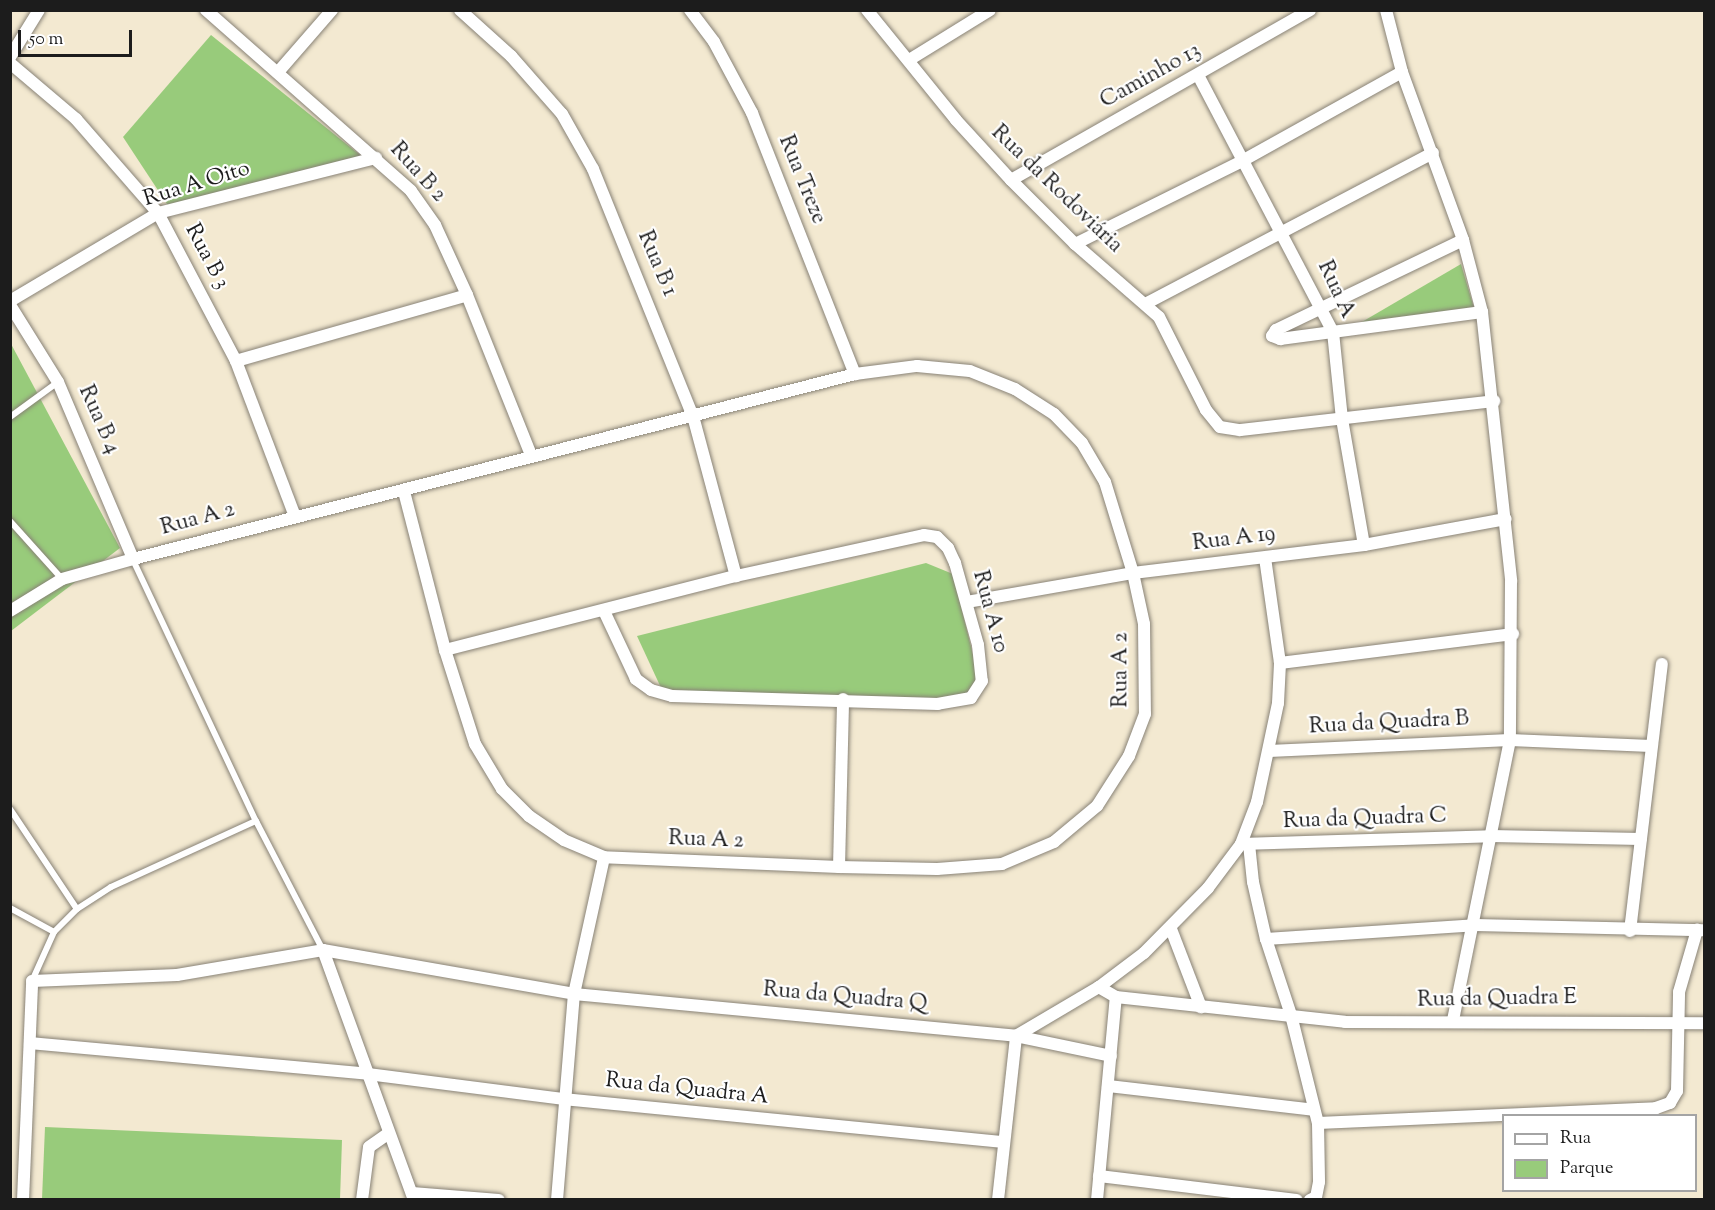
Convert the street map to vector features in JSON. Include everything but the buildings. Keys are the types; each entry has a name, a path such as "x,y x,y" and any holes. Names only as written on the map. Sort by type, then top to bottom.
{"street":[{"path":"10,57 39,10"},
{"name":"Rua B 2","path":"207,10 279,71 411,192 435,225 467,295 531,455"},
{"path":"279,71 332,10"},
{"name":"Rua B 1","path":"460,10 511,56 562,114 593,169 693,416 736,576"},
{"name":"Rua Treze","path":"690,10 714,42 752,113 855,374"},
{"name":"Rua da Rodoviária","path":"867,10 956,120 1011,180 1075,244 1147,303 1170,334 1206,410 1220,427 1229,429 1342,419"},
{"path":"909,60 990,10"},
{"name":"Caminho 13","path":"1011,180 1310,10"},
{"path":"1386,10 1402,72 1464,240 1482,312 1506,519 1513,634 1510,740 1475,925 1453,1021"},
{"name":"Rua B 3","path":"10,63 76,119 158,213 236,361 295,516"},
{"path":"1075,244 1242,161 1402,72"},
{"name":"Rua A","path":"1198,75 1242,161 1324,309 1333,332 1342,419 1364,545"},
{"path":"1147,303 1433,153"},
{"name":"Rua A Oito","path":"10,303 158,213 376,158"},
{"path":"1464,240 1276,330 1272,336 1280,339 1482,312"},
{"path":"236,361 467,295"},
{"name":"Rua B 4","path":"10,303 58,382 133,559"},
{"name":"Rua A 2","path":"10,611 62,579 133,559 295,516 404,491 531,455 855,374 917,366 970,371 1015,389 1054,414 1082,443 1105,482 1133,573 1144,624 1145,714 1129,756 1097,806 1054,842 1002,864 937,869 604,857 564,840 529,816 502,789 475,744 445,650 404,491"},
{"path":"1342,419 1494,401"},
{"name":"Rua A 19","path":"967,602 1133,573 1364,545 1506,519"},
{"name":"Rua A 10","path":"445,650 736,576 924,535 937,537 948,548 967,602 982,666 982,681 971,698 938,704 843,699 672,696 651,690 636,680 625,662 604,611"},
{"path":"998,1200 1016,1036 1099,987 1172,929 1245,844 1269,751 1280,663 1265,558"},
{"path":"1280,663 1513,634"},
{"path":"1630,931 1662,664"},
{"path":"839,867 843,699"},
{"name":"Rua da Quadra B","path":"1269,751 1510,740 1651,746"},
{"name":"Rua da Quadra C","path":"1245,844 1491,836 1641,839"},
{"path":"1245,844 1266,939 1291,1015 1318,1123 1319,1182 1316,1197 1310,1200"},
{"path":"557,1200 574,994 604,857"},
{"path":"1266,939 1475,925 1630,931 1701,930 1679,992 1677,1091 1674,1100 1664,1106 1318,1123"},
{"path":"1172,929 1201,1007"},
{"path":"323,950 413,1196 499,1200"},
{"name":"Rua da Quadra Q","path":"33,981 177,975 323,950 574,994 1016,1036 1111,1056"},
{"path":"23,1200 33,981"},
{"path":"1097,1200 1116,997 1099,987"},
{"name":"Rua da Quadra E","path":"1116,997 1345,1022 1704,1023"},
{"name":"Rua da Quadra A","path":"30,1042 368,1074 564,1099 1003,1142"},
{"path":"1108,1086 1314,1110"},
{"path":"362,1200 369,1147 389,1133"},
{"path":"1099,1176 1297,1200"}],"lane":[{"path":"10,417 58,382"},
{"path":"10,521 62,579"},
{"path":"133,559 256,821 323,950"},
{"path":"10,809 77,909"},
{"path":"33,981 54,932 77,909 111,887 256,821"},
{"path":"10,908 54,932"}],"green space":[{"path":"211,35 365,159 169,207 123,137"},
{"path":"1461,264 1474,308 1355,326"},
{"path":"10,342 120,548 11,631 10,631"},
{"path":"926,563 953,574 979,679 962,702 662,690 637,636"},
{"path":"45,1127 342,1140 340,1199 42,1199"}]}
